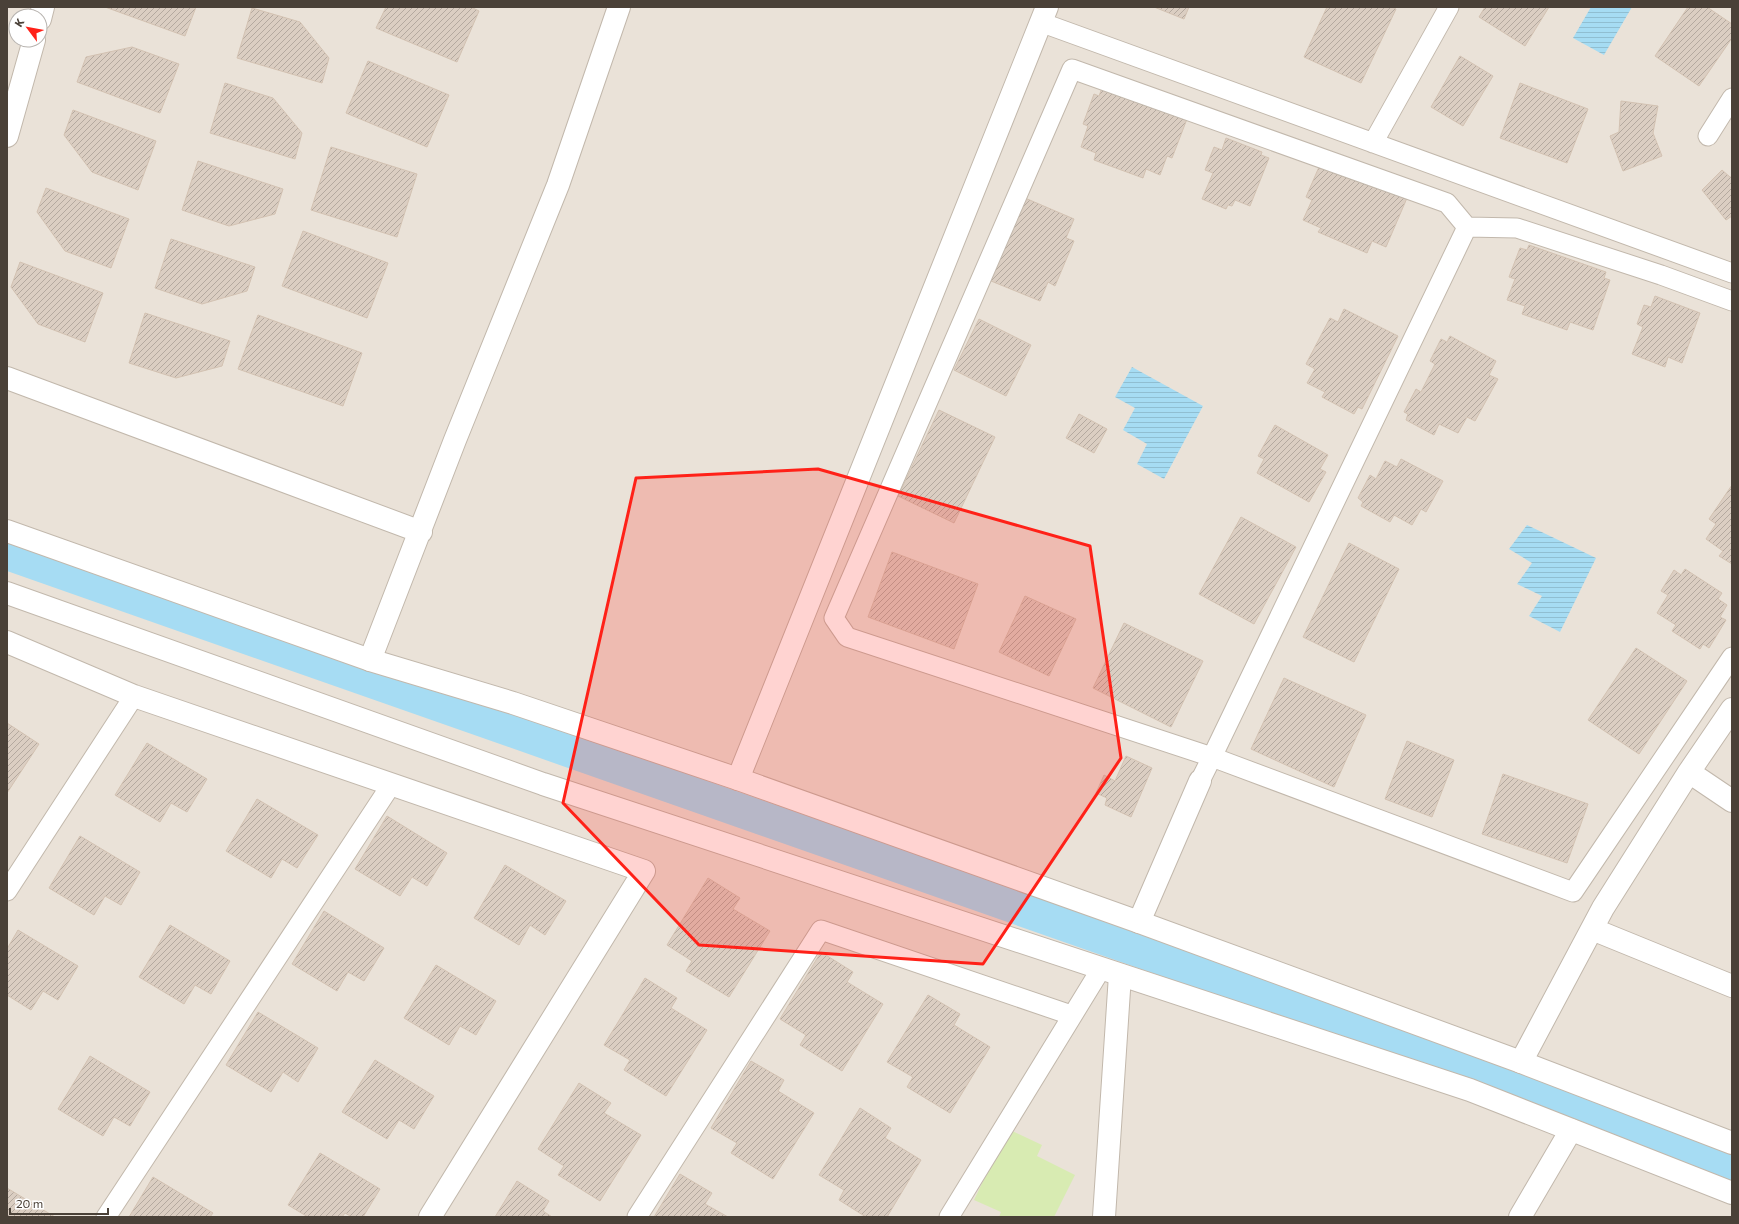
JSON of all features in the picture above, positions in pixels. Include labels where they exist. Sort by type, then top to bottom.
[{"type":"street","points":[[370,660],[421,532],[455,440],[558,185],[619,7]]},
{"type":"street","points":[[738,779],[1043,15]]},
{"type":"street","points":[[7,136],[32,48]]},
{"type":"street","points":[[7,378],[421,532]]},
{"type":"street","points":[[7,531],[370,660],[513,703],[738,779],[1139,922],[1521,1062],[1732,1143]]},
{"type":"street","points":[[7,593],[543,784],[1470,1090],[1732,1193]]},
{"type":"street","points":[[7,642],[134,696],[644,871],[430,1217]]},
{"type":"street","points":[[1521,1062],[1603,908],[1689,772],[1732,709]]},
{"type":"street","points":[[1689,772],[1732,801]]},
{"type":"street","points":[[1139,922],[1200,781]]},
{"type":"street","points":[[1592,929],[1732,986]]},
{"type":"street","points":[[1104,1217],[1110,972]]},
{"type":"street","points":[[1520,1217],[1571,1130]]},
{"type":"lane","points":[[1373,143],[1449,7]]},
{"type":"lane","points":[[1043,15],[1373,143],[1732,273]]},
{"type":"lane","points":[[1732,301],[1661,275],[1517,228],[1467,227],[1447,203],[1072,69],[834,618],[847,637],[1212,757],[1573,892],[1732,657]]},
{"type":"lane","points":[[1708,136],[1732,98]]},
{"type":"lane","points":[[1200,781],[1467,227]]},
{"type":"lane","points":[[7,891],[134,696]]},
{"type":"lane","points":[[106,1217],[391,785]]},
{"type":"lane","points":[[637,1217],[821,930],[1071,1015]]},
{"type":"lane","points":[[949,1217],[1071,1015],[1110,972]]},
{"type":"highlighted area","points":[[818,469],[1090,546],[1121,758],[983,964],[699,945],[563,803],[636,478]]},
{"type":"shaded area","points":[[7,7],[1732,7],[1732,1217],[7,1217]]},
{"type":"green space","points":[[1008,1129],[1042,1145],[1037,1156],[1075,1175],[1054,1217],[999,1217],[1001,1212],[974,1200]]},
{"type":"water","points":[[1591,7],[1632,7],[1604,55],[1573,38]]},
{"type":"water","points":[[1132,367],[1203,406],[1164,479],[1137,464],[1147,444],[1123,430],[1135,408],[1115,397]]},
{"type":"water","points":[[1527,525],[1596,558],[1560,632],[1529,616],[1542,596],[1517,584],[1532,563],[1509,549]]},
{"type":"building","points":[[105,7],[196,7],[185,36]]},
{"type":"building","points":[[386,7],[471,7],[479,11],[457,62],[376,28]]},
{"type":"building","points":[[1154,7],[1189,7],[1184,19]]},
{"type":"building","points":[[1327,7],[1392,7],[1396,9],[1361,83],[1304,57]]},
{"type":"building","points":[[1485,7],[1549,7],[1525,46],[1479,17]]},
{"type":"building","points":[[1688,7],[1707,7],[1732,24],[1732,38],[1699,86],[1655,56]]},
{"type":"building","points":[[252,8],[300,22],[329,58],[322,83],[237,58]]},
{"type":"building","points":[[132,47],[179,64],[160,113],[77,82],[86,57]]},
{"type":"building","points":[[1460,56],[1493,76],[1463,126],[1431,107]]},
{"type":"building","points":[[368,61],[449,95],[427,147],[346,113]]},
{"type":"building","points":[[225,83],[273,98],[302,133],[295,159],[210,133]]},
{"type":"building","points":[[1520,83],[1588,109],[1567,163],[1500,138]]},
{"type":"building","points":[[1102,88],[1187,119],[1172,158],[1167,156],[1160,175],[1146,169],[1143,178],[1094,160],[1096,153],[1081,147],[1088,126],[1083,124],[1094,94],[1099,96]]},
{"type":"building","points":[[1621,101],[1658,106],[1653,133],[1662,156],[1623,171],[1610,136],[1619,132]]},
{"type":"building","points":[[73,110],[156,141],[138,190],[92,172],[64,135]]},
{"type":"building","points":[[1226,138],[1262,152],[1261,155],[1269,158],[1250,206],[1235,200],[1232,206],[1228,205],[1226,209],[1202,199],[1213,173],[1205,170],[1214,147],[1222,150]]},
{"type":"building","points":[[331,147],[417,174],[397,237],[311,210]]},
{"type":"building","points":[[198,161],[283,189],[275,214],[229,226],[182,210]]},
{"type":"building","points":[[1319,167],[1349,176],[1377,189],[1380,181],[1407,198],[1386,247],[1372,241],[1367,253],[1318,232],[1321,228],[1303,220],[1312,200],[1306,197]]},
{"type":"building","points":[[1722,170],[1732,177],[1732,216],[1726,220],[1702,190]]},
{"type":"building","points":[[46,188],[129,219],[111,268],[65,251],[37,212]]},
{"type":"building","points":[[1025,198],[1074,219],[1066,238],[1074,241],[1055,286],[1048,282],[1040,301],[991,281],[992,278],[986,275],[996,251],[1002,254]]},
{"type":"building","points":[[303,231],[388,263],[367,318],[282,286]]},
{"type":"building","points":[[171,239],[255,267],[247,291],[202,304],[155,288]]},
{"type":"building","points":[[1529,245],[1606,272],[1604,278],[1610,280],[1593,330],[1570,322],[1567,330],[1522,314],[1525,306],[1507,300],[1515,279],[1509,277],[1520,248],[1527,250]]},
{"type":"building","points":[[20,262],[103,293],[85,342],[38,324],[11,287]]},
{"type":"building","points":[[1655,296],[1700,313],[1682,363],[1668,357],[1665,367],[1632,354],[1643,327],[1637,324],[1644,305],[1651,307]]},
{"type":"building","points":[[1344,309],[1398,336],[1362,409],[1358,407],[1354,414],[1322,397],[1325,392],[1307,383],[1315,369],[1306,364],[1330,318],[1338,322]]},
{"type":"building","points":[[145,313],[230,341],[222,366],[176,378],[129,363]]},
{"type":"building","points":[[258,315],[362,353],[343,406],[238,369]]},
{"type":"building","points":[[979,319],[1031,345],[1006,396],[954,370]]},
{"type":"building","points":[[1450,336],[1496,361],[1489,375],[1498,379],[1475,421],[1467,417],[1458,433],[1439,424],[1434,435],[1406,420],[1408,414],[1404,412],[1416,389],[1421,392],[1435,364],[1430,361],[1441,339],[1447,342]]},
{"type":"building","points":[[939,410],[995,437],[954,523],[898,496]]},
{"type":"building","points":[[1079,414],[1107,429],[1094,453],[1066,438]]},
{"type":"building","points":[[1275,425],[1328,455],[1320,469],[1326,472],[1309,502],[1257,473],[1264,459],[1258,456]]},
{"type":"building","points":[[1401,459],[1443,481],[1426,512],[1421,509],[1412,525],[1394,515],[1390,522],[1361,506],[1363,502],[1358,498],[1370,475],[1376,479],[1385,461],[1397,467]]},
{"type":"building","points":[[1732,485],[1732,564],[1719,556],[1723,551],[1706,539],[1716,524],[1709,519]]},
{"type":"building","points":[[1241,517],[1296,547],[1254,624],[1199,594]]},
{"type":"building","points":[[1349,543],[1399,569],[1354,662],[1303,637]]},
{"type":"building","points":[[892,552],[978,584],[954,649],[868,617]]},
{"type":"building","points":[[1685,569],[1722,593],[1718,599],[1727,605],[1720,617],[1726,620],[1709,648],[1703,644],[1700,649],[1672,631],[1676,625],[1657,613],[1668,595],[1661,591],[1674,570],[1681,575]]},
{"type":"building","points":[[1025,596],[1076,619],[1049,676],[999,652]]},
{"type":"building","points":[[1124,623],[1203,661],[1171,727],[1093,688]]},
{"type":"building","points":[[1636,648],[1687,681],[1639,754],[1588,720]]},
{"type":"building","points":[[1284,678],[1366,715],[1334,787],[1251,749]]},
{"type":"building","points":[[7,723],[39,744],[7,793]]},
{"type":"building","points":[[1407,741],[1454,760],[1432,817],[1385,799]]},
{"type":"building","points":[[147,743],[207,779],[187,812],[171,803],[160,822],[115,795]]},
{"type":"building","points":[[1126,756],[1152,768],[1131,817],[1105,805],[1107,798],[1096,793],[1104,775],[1115,781]]},
{"type":"building","points":[[1503,774],[1588,804],[1567,863],[1482,834]]},
{"type":"building","points":[[257,799],[318,835],[297,868],[282,859],[271,878],[226,851]]},
{"type":"building","points":[[387,816],[447,853],[427,886],[412,877],[400,896],[355,869]]},
{"type":"building","points":[[80,836],[140,872],[121,905],[105,896],[94,915],[49,888]]},
{"type":"building","points":[[505,865],[566,901],[545,935],[530,925],[519,945],[474,918]]},
{"type":"building","points":[[708,878],[740,898],[733,909],[770,931],[729,997],[686,971],[692,961],[667,945]]},
{"type":"building","points":[[324,911],[384,948],[364,981],[348,972],[337,991],[292,964]]},
{"type":"building","points":[[170,925],[230,961],[211,994],[195,985],[184,1004],[139,977]]},
{"type":"building","points":[[18,930],[78,966],[58,1000],[43,991],[31,1010],[7,995],[7,949]]},
{"type":"building","points":[[821,952],[853,972],[847,982],[883,1004],[842,1071],[800,1045],[806,1035],[780,1019]]},
{"type":"building","points":[[436,965],[496,1001],[476,1035],[460,1026],[449,1045],[404,1018]]},
{"type":"building","points":[[645,978],[677,998],[671,1008],[707,1030],[666,1096],[624,1070],[630,1060],[604,1045]]},
{"type":"building","points":[[928,995],[960,1014],[954,1025],[990,1047],[950,1113],[907,1087],[913,1077],[887,1062]]},
{"type":"building","points":[[258,1012],[318,1048],[298,1082],[283,1072],[271,1092],[226,1065]]},
{"type":"building","points":[[90,1056],[150,1092],[130,1126],[114,1117],[103,1136],[58,1109]]},
{"type":"building","points":[[375,1060],[434,1096],[414,1129],[399,1120],[387,1139],[342,1112]]},
{"type":"building","points":[[751,1061],[784,1080],[778,1091],[814,1113],[773,1179],[731,1153],[737,1143],[711,1128]]},
{"type":"building","points":[[579,1083],[611,1103],[604,1113],[641,1135],[600,1201],[558,1175],[564,1166],[538,1149]]},
{"type":"building","points":[[860,1108],[891,1128],[885,1138],[921,1160],[887,1217],[866,1217],[839,1200],[844,1190],[819,1175]]},
{"type":"building","points":[[320,1153],[380,1189],[363,1217],[352,1217],[345,1213],[342,1217],[308,1217],[288,1205]]},
{"type":"building","points":[[680,1174],[712,1193],[705,1204],[728,1217],[654,1217]]},
{"type":"building","points":[[153,1177],[213,1213],[210,1217],[129,1217]]},
{"type":"building","points":[[517,1181],[549,1201],[543,1211],[552,1217],[495,1217]]},
{"type":"building","points":[[7,1188],[55,1217],[7,1217]]},
{"type":"waterway","points":[[7,553],[1366,1030],[1732,1168]]}]
